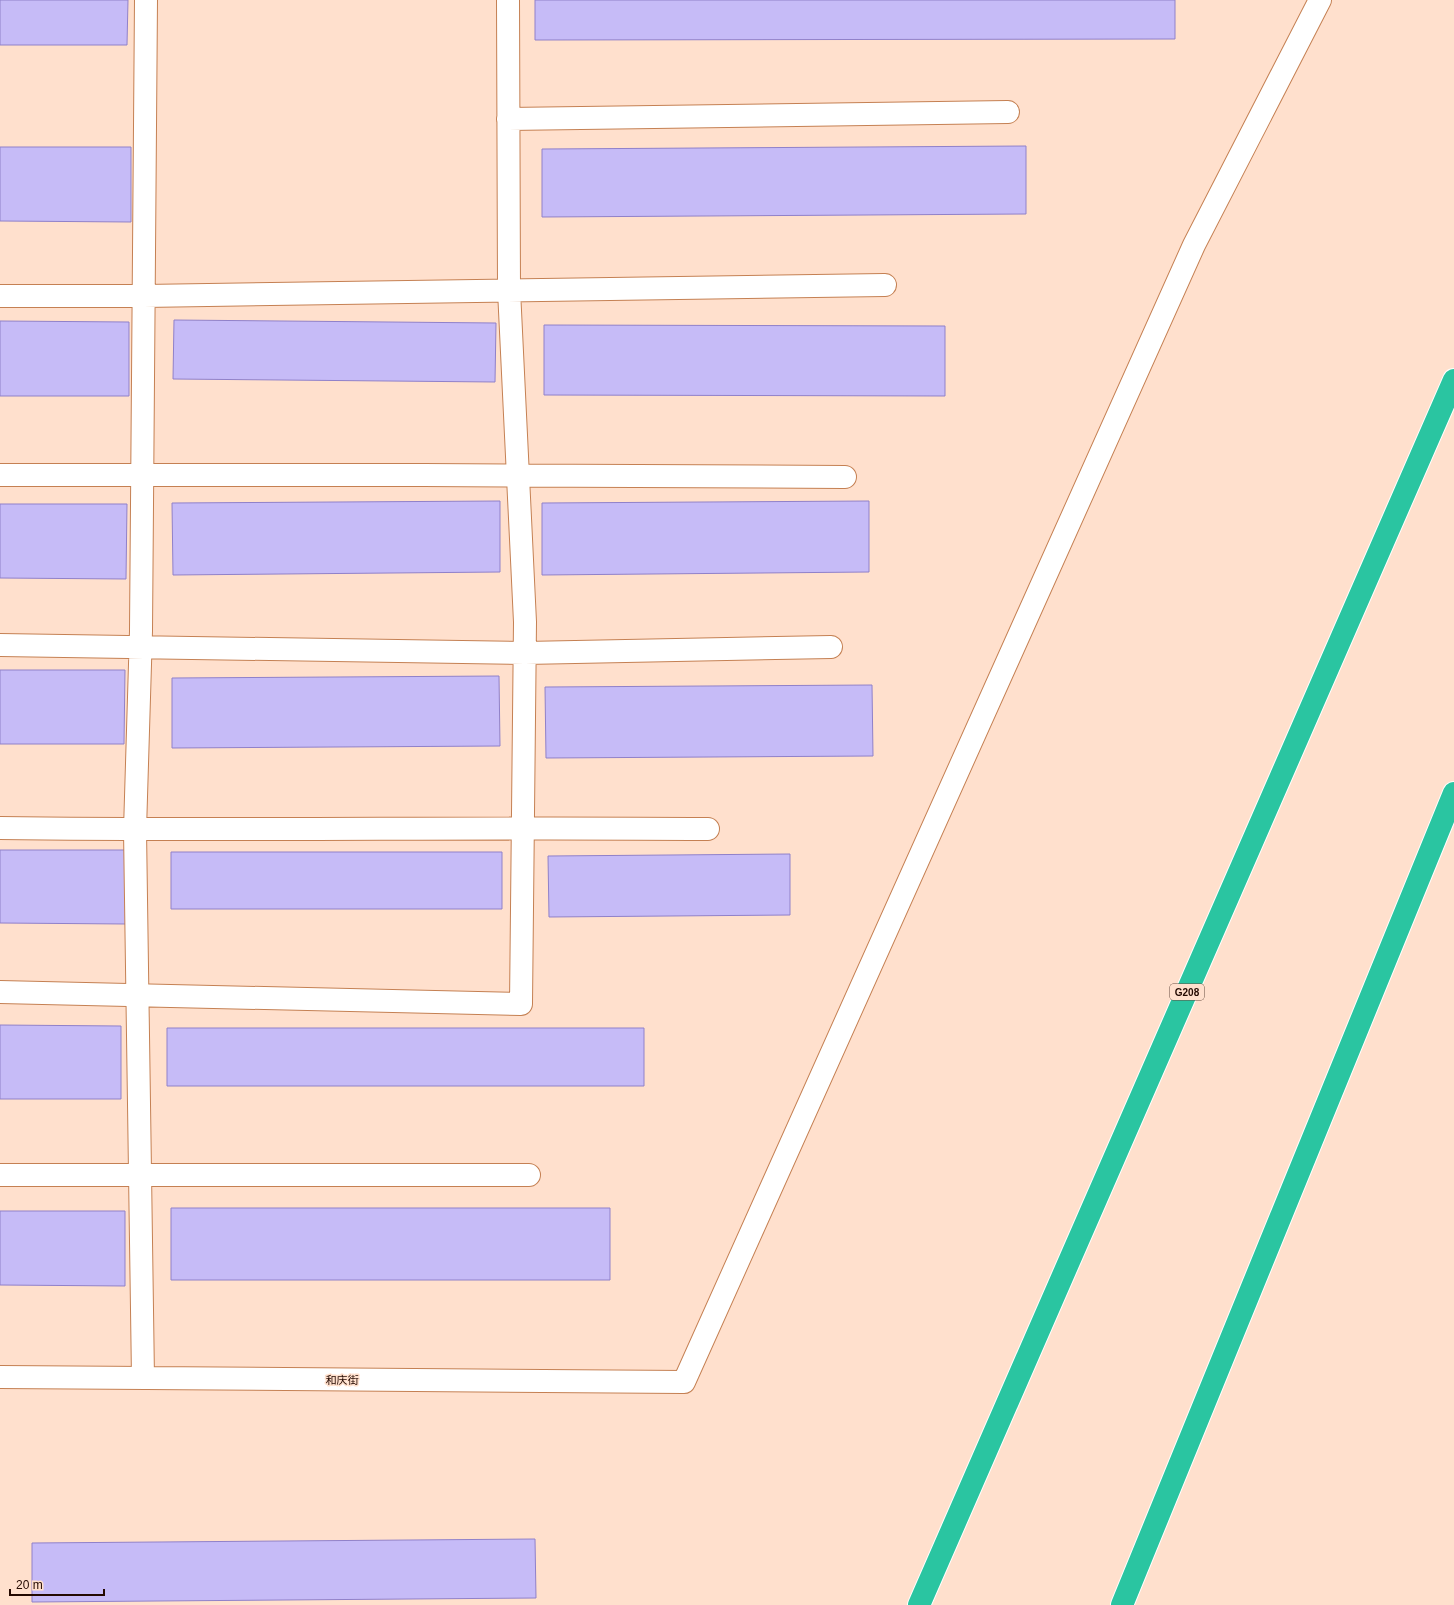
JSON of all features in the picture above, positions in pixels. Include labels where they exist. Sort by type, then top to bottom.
[{"type":"highway","name":"G208","points":[[919,1605],[1454,380]]},
{"type":"highway","points":[[1122,1605],[1454,793]]},
{"type":"street","points":[[143,1378],[135,830],[140,647],[146,0]]},
{"type":"street","points":[[0,992],[521,1004],[525,622],[509,290],[508,0]]},
{"type":"street","name":"和庆街","points":[[0,1377],[684,1382],[1194,245],[1320,0]]},
{"type":"street","points":[[508,120],[1008,112]]},
{"type":"street","points":[[0,296],[144,296],[885,285]]},
{"type":"street","points":[[0,475],[845,477]]},
{"type":"street","points":[[0,645],[525,653],[831,647]]},
{"type":"street","points":[[0,828],[135,830],[523,828],[708,829]]},
{"type":"street","points":[[0,1175],[529,1175]]},
{"type":"building","points":[[0,0],[128,0],[127,45],[0,45]]},
{"type":"building","points":[[535,0],[1175,0],[1175,39],[535,40]]},
{"type":"building","points":[[1026,146],[1026,214],[542,217],[542,149]]},
{"type":"building","points":[[0,147],[131,147],[131,222],[0,221]]},
{"type":"building","points":[[174,320],[496,323],[495,382],[173,379]]},
{"type":"building","points":[[0,321],[129,322],[129,396],[0,396]]},
{"type":"building","points":[[544,325],[945,326],[945,396],[544,395]]},
{"type":"building","points":[[500,501],[500,572],[173,575],[172,503]]},
{"type":"building","points":[[869,501],[869,572],[542,575],[542,503]]},
{"type":"building","points":[[0,504],[127,504],[126,579],[0,578]]},
{"type":"building","points":[[0,670],[125,670],[124,744],[0,744]]},
{"type":"building","points":[[499,676],[500,746],[172,748],[172,678]]},
{"type":"building","points":[[872,685],[873,756],[546,758],[545,687]]},
{"type":"building","points":[[0,850],[127,850],[126,924],[0,923]]},
{"type":"building","points":[[171,852],[502,852],[502,909],[171,909]]},
{"type":"building","points":[[790,854],[790,915],[549,917],[548,856]]},
{"type":"building","points":[[0,1025],[121,1026],[121,1099],[0,1099]]},
{"type":"building","points":[[167,1028],[644,1028],[644,1086],[167,1086]]},
{"type":"building","points":[[171,1208],[610,1208],[610,1280],[171,1280]]},
{"type":"building","points":[[0,1211],[125,1211],[125,1286],[0,1285]]},
{"type":"building","points":[[535,1539],[536,1598],[32,1602],[32,1543]]}]
